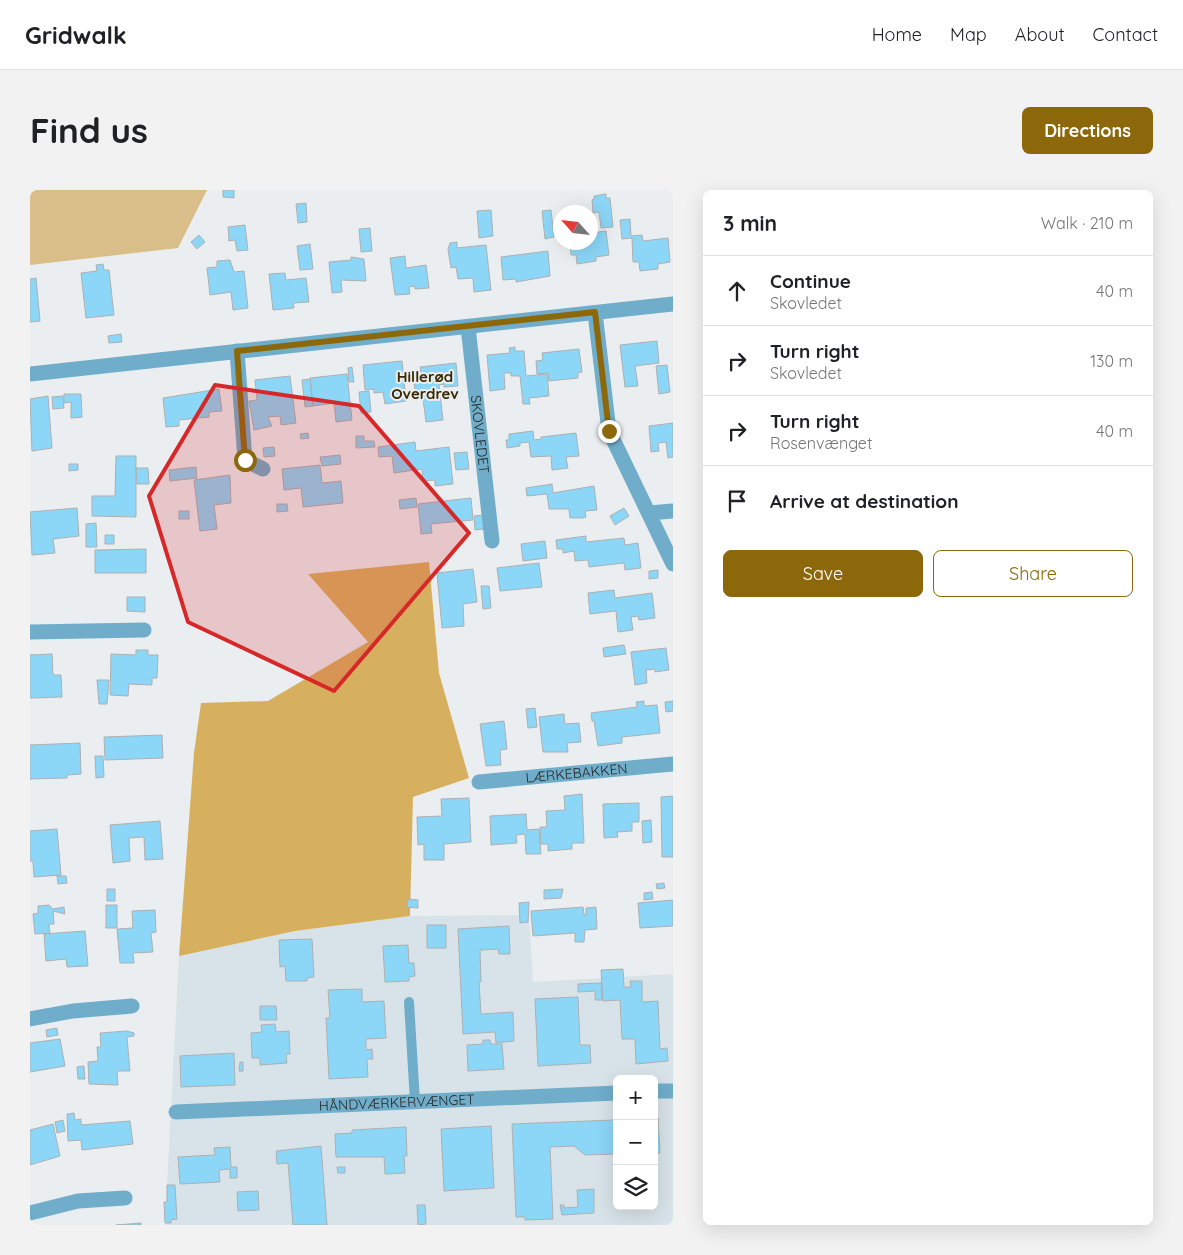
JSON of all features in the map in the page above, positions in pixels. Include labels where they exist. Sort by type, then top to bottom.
[{"type":"street","points":[[30,374],[673,304]]},
{"type":"street","points":[[595,312],[609,431],[673,564]]},
{"type":"street","name":"SKOVLEDET","points":[[468,326],[492,541]]},
{"type":"street","points":[[237,351],[245,460],[263,469]]},
{"type":"street","points":[[649,513],[673,511]]},
{"type":"street","points":[[30,632],[144,630]]},
{"type":"street","name":"LÆRKEBAKKEN","points":[[479,782],[673,764]]},
{"type":"street","points":[[30,1019],[74,1011],[132,1006]]},
{"type":"street","points":[[658,1091],[673,1091]]},
{"type":"street","name":"HÅNDVÆRKERVÆNGET","points":[[176,1112],[613,1093]]},
{"type":"street","points":[[30,1213],[78,1201],[124,1198]]},
{"type":"lane","points":[[409,1002],[415,1102]]},
{"type":"highlighted area","points":[[215,385],[359,406],[469,533],[334,691],[188,622],[149,496]]},
{"type":"shaded area","points":[[30,190],[207,190],[178,248],[30,265]]},
{"type":"shaded area","points":[[429,562],[439,673],[469,778],[413,797],[410,916],[295,931],[179,956],[194,753],[201,703],[268,701],[368,642],[308,574]]},
{"type":"shaded area","points":[[529,915],[533,982],[673,974],[673,1225],[165,1225],[179,956],[295,931],[410,916]]},
{"type":"building","points":[[223,190],[234,190],[234,198],[223,197]]},
{"type":"building","points":[[606,194],[606,198],[610,198],[613,227],[601,228],[598,205],[592,205],[594,196]]},
{"type":"building","points":[[306,203],[307,222],[298,223],[296,204]]},
{"type":"building","points":[[491,210],[493,236],[479,238],[477,211]]},
{"type":"building","points":[[551,210],[553,237],[545,239],[542,211]]},
{"type":"building","points":[[630,219],[631,236],[642,235],[643,241],[668,238],[670,262],[658,264],[658,269],[640,271],[639,262],[633,262],[632,238],[622,239],[620,220]]},
{"type":"building","points":[[245,225],[248,250],[237,251],[235,240],[229,241],[228,227]]},
{"type":"building","points":[[370,228],[372,251],[361,252],[359,229]]},
{"type":"building","points":[[606,231],[609,255],[596,257],[596,261],[577,264],[576,255],[571,255],[571,250],[598,250],[598,232]]},
{"type":"building","points":[[199,235],[205,242],[197,249],[191,242]]},
{"type":"building","points":[[457,242],[457,248],[486,245],[491,290],[474,292],[473,278],[458,279],[456,267],[451,268],[448,249],[450,243]]},
{"type":"building","points":[[310,244],[313,269],[300,270],[297,246]]},
{"type":"building","points":[[548,251],[550,276],[516,282],[516,279],[503,280],[501,257]]},
{"type":"building","points":[[405,256],[406,268],[426,265],[429,288],[415,289],[415,286],[409,287],[410,294],[395,295],[390,258]]},
{"type":"building","points":[[351,257],[364,259],[366,281],[341,280],[342,292],[332,293],[329,262],[351,260]]},
{"type":"building","points":[[230,260],[234,272],[244,271],[248,308],[233,310],[231,292],[210,295],[207,268],[217,267],[217,261]]},
{"type":"building","points":[[103,264],[104,270],[109,270],[114,315],[86,318],[81,273],[97,271],[96,265]]},
{"type":"building","points":[[285,273],[286,280],[306,278],[309,302],[293,303],[294,308],[273,310],[269,274]]},
{"type":"building","points":[[36,278],[40,321],[30,322],[30,279]]},
{"type":"building","points":[[121,334],[122,342],[109,343],[108,336]]},
{"type":"building","points":[[657,341],[659,363],[635,366],[638,386],[625,387],[620,345]]},
{"type":"building","points":[[515,347],[515,351],[524,351],[526,376],[547,374],[549,396],[529,398],[530,404],[523,404],[520,376],[511,376],[511,373],[504,373],[505,389],[490,391],[487,355],[510,353],[509,348]]},
{"type":"building","points":[[579,349],[582,372],[578,373],[578,378],[549,381],[548,373],[537,374],[536,361],[543,360],[542,353]]},
{"type":"building","points":[[402,361],[406,401],[385,404],[383,392],[374,393],[374,389],[365,390],[363,365]]},
{"type":"building","points":[[456,363],[458,386],[444,387],[444,384],[439,385],[443,420],[426,422],[423,399],[416,399],[413,374],[421,373],[420,367]]},
{"type":"building","points":[[667,365],[670,392],[659,394],[656,366]]},
{"type":"building","points":[[352,367],[354,382],[349,382],[348,368]]},
{"type":"building","points":[[347,374],[352,420],[336,422],[334,403],[313,406],[310,378]]},
{"type":"building","points":[[290,376],[296,423],[281,425],[280,416],[268,417],[272,426],[254,430],[249,401],[257,400],[255,380]]},
{"type":"building","points":[[310,379],[313,406],[305,407],[302,380]]},
{"type":"building","points":[[219,389],[222,411],[209,412],[209,417],[179,420],[179,426],[166,427],[163,398]]},
{"type":"building","points":[[369,391],[371,412],[361,413],[359,392]]},
{"type":"building","points":[[64,394],[81,394],[82,417],[71,418],[71,402],[64,403]]},
{"type":"building","points":[[48,396],[52,448],[32,451],[30,399]]},
{"type":"building","points":[[63,396],[64,408],[53,409],[52,397]]},
{"type":"building","points":[[673,423],[673,457],[668,458],[666,442],[658,443],[659,451],[651,452],[649,426]]},
{"type":"building","points":[[533,431],[534,440],[541,439],[541,437],[576,433],[579,456],[566,457],[568,468],[552,470],[551,456],[531,457],[529,442],[507,448],[506,440],[509,440],[509,434]]},
{"type":"building","points":[[308,433],[309,438],[301,439],[300,434]]},
{"type":"building","points":[[356,436],[364,436],[364,441],[374,441],[375,447],[356,448]]},
{"type":"building","points":[[415,442],[416,451],[449,447],[453,484],[435,486],[435,480],[423,481],[422,469],[394,473],[392,456],[379,457],[378,447]]},
{"type":"building","points":[[274,447],[275,456],[264,457],[263,448]]},
{"type":"building","points":[[467,452],[469,469],[456,470],[454,453]]},
{"type":"building","points":[[340,455],[341,464],[322,466],[320,457]]},
{"type":"building","points":[[116,456],[136,456],[136,517],[92,516],[92,496],[115,496]]},
{"type":"building","points":[[69,464],[78,464],[78,470],[69,471]]},
{"type":"building","points":[[320,465],[322,483],[341,481],[343,503],[303,507],[301,488],[284,490],[282,469]]},
{"type":"building","points":[[196,467],[197,478],[170,481],[169,470]]},
{"type":"building","points":[[136,468],[148,468],[149,484],[137,484]]},
{"type":"building","points":[[230,475],[231,503],[214,505],[217,529],[200,531],[194,480]]},
{"type":"building","points":[[552,484],[553,493],[594,486],[597,510],[585,511],[586,517],[570,518],[569,509],[549,509],[547,494],[527,496],[526,488]]},
{"type":"building","points":[[416,498],[417,507],[400,509],[399,500]]},
{"type":"building","points":[[471,498],[473,520],[431,524],[432,533],[421,534],[418,504]]},
{"type":"building","points":[[277,504],[287,504],[288,511],[277,512]]},
{"type":"building","points":[[77,508],[79,536],[53,539],[55,553],[32,555],[30,512]]},
{"type":"building","points":[[624,508],[629,516],[615,525],[610,516]]},
{"type":"building","points":[[179,511],[189,511],[189,519],[179,519]]},
{"type":"building","points":[[483,515],[484,529],[475,530],[474,516]]},
{"type":"building","points":[[96,523],[97,547],[86,547],[86,524]]},
{"type":"building","points":[[105,535],[114,535],[114,544],[105,544]]},
{"type":"building","points":[[586,536],[586,542],[624,538],[625,545],[638,543],[641,568],[625,570],[624,563],[589,567],[588,560],[575,561],[574,551],[563,553],[563,549],[557,549],[556,540]]},
{"type":"building","points":[[545,541],[547,558],[523,561],[521,544]]},
{"type":"building","points":[[146,549],[146,573],[95,573],[95,550]]},
{"type":"building","points":[[539,563],[542,587],[500,591],[497,568]]},
{"type":"building","points":[[473,569],[477,602],[463,604],[464,626],[442,628],[437,573]]},
{"type":"building","points":[[658,570],[658,578],[649,579],[649,571]]},
{"type":"building","points":[[481,586],[489,586],[491,608],[483,609]]},
{"type":"building","points":[[614,590],[615,598],[652,593],[655,618],[639,620],[638,616],[631,617],[633,630],[618,632],[616,611],[590,614],[588,593]]},
{"type":"building","points":[[127,597],[145,597],[145,612],[127,611]]},
{"type":"building","points":[[624,645],[626,654],[604,657],[603,648]]},
{"type":"building","points":[[666,648],[669,670],[655,672],[655,669],[646,670],[647,683],[635,685],[631,652]]},
{"type":"building","points":[[136,650],[148,650],[148,655],[158,655],[157,678],[152,678],[152,685],[129,684],[128,696],[110,695],[111,654],[136,655]]},
{"type":"building","points":[[52,654],[53,675],[61,675],[62,697],[30,698],[30,655]]},
{"type":"building","points":[[97,680],[109,680],[107,704],[99,704]]},
{"type":"building","points":[[644,701],[644,706],[657,705],[660,733],[622,737],[622,743],[598,746],[591,713],[637,707],[636,702]]},
{"type":"building","points":[[673,701],[673,711],[666,712],[665,702]]},
{"type":"building","points":[[535,708],[537,727],[528,728],[526,709]]},
{"type":"building","points":[[564,714],[565,724],[579,723],[581,742],[567,743],[568,752],[543,752],[539,717]]},
{"type":"building","points":[[504,721],[507,749],[500,750],[501,765],[486,766],[480,724]]},
{"type":"building","points":[[162,735],[163,758],[105,760],[104,737]]},
{"type":"building","points":[[80,743],[81,774],[67,775],[67,778],[30,779],[30,745]]},
{"type":"building","points":[[95,756],[103,756],[104,777],[96,778]]},
{"type":"building","points":[[582,794],[584,843],[572,843],[572,849],[548,851],[548,844],[541,844],[540,827],[547,827],[546,811],[565,810],[564,796]]},
{"type":"building","points":[[673,796],[673,857],[662,857],[661,797]]},
{"type":"building","points":[[469,798],[471,842],[444,844],[444,860],[424,860],[424,844],[418,845],[417,817],[442,816],[441,799]]},
{"type":"building","points":[[639,803],[639,822],[632,822],[632,831],[617,832],[618,837],[604,838],[603,804]]},
{"type":"building","points":[[526,814],[527,830],[539,829],[541,854],[526,854],[525,834],[516,835],[517,843],[491,845],[490,816]]},
{"type":"building","points":[[651,820],[652,842],[643,843],[642,821]]},
{"type":"building","points":[[160,821],[163,859],[145,860],[144,837],[129,838],[130,861],[113,863],[110,825]]},
{"type":"building","points":[[57,829],[61,875],[34,877],[33,861],[30,861],[30,831]]},
{"type":"building","points":[[57,876],[66,876],[67,883],[58,884]]},
{"type":"building","points":[[664,883],[665,888],[657,889],[656,884]]},
{"type":"building","points":[[107,889],[115,889],[115,901],[107,901]]},
{"type":"building","points":[[563,889],[561,898],[544,899],[544,890]]},
{"type":"building","points":[[652,892],[653,899],[644,900],[644,893]]},
{"type":"building","points":[[408,899],[418,900],[418,908],[407,907]]},
{"type":"building","points":[[673,900],[673,926],[640,928],[638,903]]},
{"type":"building","points":[[529,902],[528,922],[520,923],[519,903]]},
{"type":"building","points":[[49,905],[53,909],[64,907],[65,914],[53,911],[54,924],[49,924],[50,933],[35,934],[33,914],[38,913],[38,906]]},
{"type":"building","points":[[106,905],[117,905],[117,928],[106,928]]},
{"type":"building","points":[[583,907],[584,915],[586,915],[586,908],[596,907],[597,929],[585,930],[584,942],[575,942],[575,933],[533,936],[531,911]]},
{"type":"building","points":[[155,910],[156,932],[151,933],[153,952],[133,953],[134,963],[120,963],[117,929],[133,928],[132,911]]},
{"type":"building","points":[[427,925],[446,925],[446,948],[427,948]]},
{"type":"building","points":[[509,926],[510,954],[499,954],[498,949],[480,950],[481,1014],[513,1012],[514,1041],[496,1043],[495,1032],[463,1034],[458,929]]},
{"type":"building","points":[[85,931],[88,966],[67,967],[66,959],[46,961],[44,934]]},
{"type":"building","points":[[312,939],[314,977],[307,978],[307,981],[286,981],[285,966],[280,967],[279,940]]},
{"type":"building","points":[[408,945],[409,963],[414,963],[415,976],[409,977],[409,981],[385,982],[383,946]]},
{"type":"building","points":[[623,969],[624,987],[631,987],[630,981],[642,981],[642,1002],[658,1001],[660,1049],[667,1048],[668,1061],[636,1064],[635,1039],[622,1039],[620,1000],[603,1001],[601,970]]},
{"type":"building","points":[[601,983],[602,1000],[595,1000],[595,991],[578,992],[578,984]]},
{"type":"building","points":[[362,989],[362,1002],[384,1001],[386,1038],[366,1039],[366,1050],[372,1049],[373,1059],[367,1059],[368,1077],[329,1079],[326,1018],[330,1018],[328,990]]},
{"type":"building","points":[[578,997],[580,1045],[590,1045],[591,1063],[538,1066],[535,999]]},
{"type":"building","points":[[260,1006],[276,1006],[277,1020],[260,1020]]},
{"type":"building","points":[[275,1024],[276,1032],[289,1031],[290,1054],[286,1054],[287,1063],[260,1065],[260,1058],[252,1058],[251,1033],[262,1032],[261,1025]]},
{"type":"building","points":[[57,1028],[58,1035],[47,1037],[46,1030]]},
{"type":"building","points":[[127,1031],[134,1033],[134,1036],[127,1037],[130,1071],[117,1071],[118,1085],[89,1084],[88,1062],[98,1061],[97,1047],[101,1047],[100,1033]]},
{"type":"building","points":[[60,1039],[65,1066],[30,1072],[30,1043]]},
{"type":"building","points":[[483,1040],[490,1040],[491,1044],[502,1044],[504,1069],[468,1071],[467,1045],[483,1044]]},
{"type":"building","points":[[234,1053],[235,1085],[181,1087],[180,1056]]},
{"type":"building","points":[[240,1062],[243,1062],[243,1071],[239,1071]]},
{"type":"building","points":[[84,1066],[85,1079],[78,1079],[77,1067]]},
{"type":"building","points":[[74,1113],[75,1120],[81,1119],[81,1125],[130,1121],[133,1144],[82,1150],[81,1140],[68,1141],[67,1114]]},
{"type":"building","points":[[658,1117],[660,1153],[658,1153]]},
{"type":"building","points":[[63,1120],[65,1131],[57,1133],[55,1122]]},
{"type":"building","points":[[613,1120],[613,1154],[585,1155],[574,1146],[550,1147],[553,1219],[525,1220],[525,1217],[516,1217],[512,1124]]},
{"type":"building","points":[[53,1124],[60,1156],[30,1165],[30,1130]]},
{"type":"building","points":[[491,1126],[494,1188],[444,1191],[441,1129]]},
{"type":"building","points":[[406,1127],[407,1156],[404,1156],[405,1173],[385,1174],[384,1157],[336,1157],[335,1134],[352,1133],[352,1130]]},
{"type":"building","points":[[321,1146],[327,1225],[293,1225],[288,1163],[277,1164],[276,1151]]},
{"type":"building","points":[[230,1147],[231,1167],[237,1167],[237,1178],[230,1178],[230,1169],[219,1170],[220,1182],[180,1184],[178,1157],[215,1155],[214,1148]]},
{"type":"building","points":[[337,1167],[345,1167],[345,1173],[338,1173]]},
{"type":"building","points":[[167,1185],[175,1185],[177,1219],[171,1220],[171,1223],[165,1223],[164,1202],[167,1202]]},
{"type":"building","points":[[594,1189],[594,1213],[562,1215],[560,1205],[564,1205],[564,1208],[578,1207],[577,1190]]},
{"type":"building","points":[[258,1191],[259,1210],[238,1211],[237,1192]]},
{"type":"building","points":[[417,1205],[425,1205],[426,1224],[418,1225]]},
{"type":"building","points":[[141,1223],[141,1225],[116,1225]]},
{"type":"district","name":"Hillerød Overdrev","points":[[425,384]]},
{"type":"route","points":[[245,460],[237,351],[595,312],[609,431]]}]
